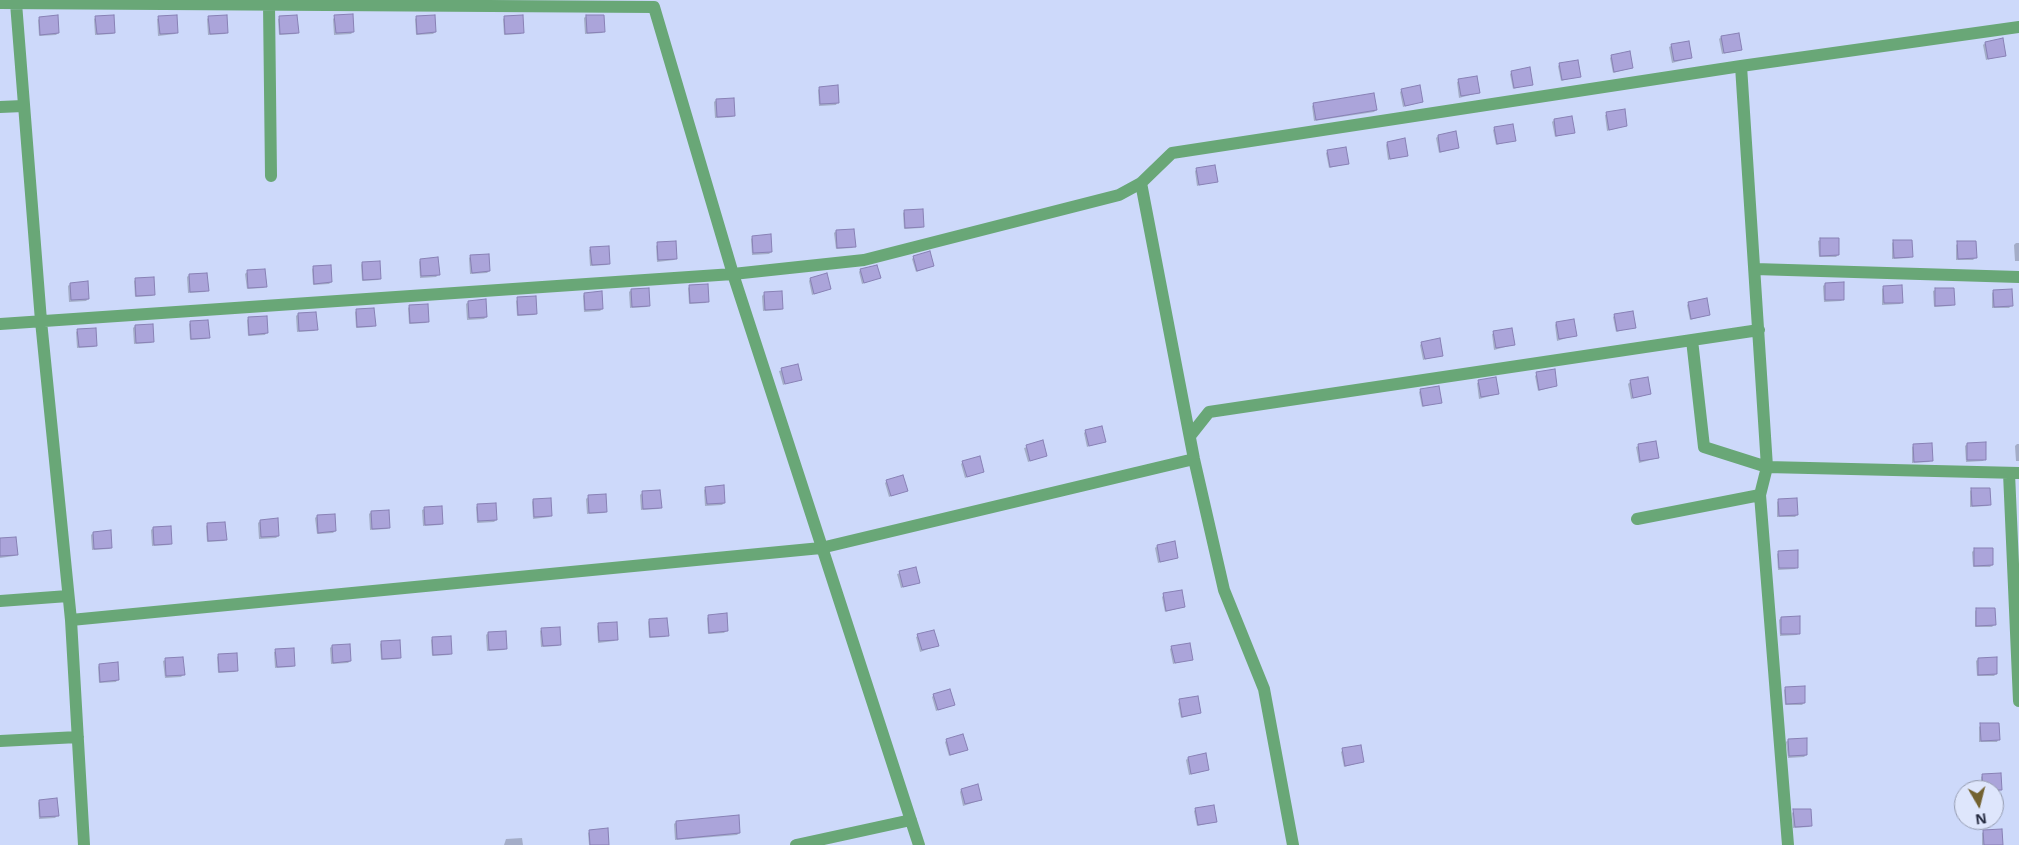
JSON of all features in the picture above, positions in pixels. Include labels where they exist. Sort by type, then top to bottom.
[{"type":"street","points":[[0,3],[654,6],[733,274],[821,548],[920,845]]},
{"type":"street","points":[[16,3],[41,321],[71,620],[84,845]]},
{"type":"street","points":[[269,4],[271,176]]},
{"type":"street","points":[[0,324],[733,274],[864,260],[1119,195],[1141,184],[1172,153],[1741,66],[2019,27]]},
{"type":"street","points":[[1741,66],[1759,330],[1766,467],[1760,495],[1788,845]]},
{"type":"street","points":[[0,107],[23,106]]},
{"type":"street","points":[[1141,184],[1194,459],[1224,590],[1264,689],[1292,845]]},
{"type":"street","points":[[1755,270],[2019,277]]},
{"type":"street","points":[[1190,436],[1209,412],[1759,330]]},
{"type":"street","points":[[1692,340],[1704,447],[1766,467],[2014,473],[2019,701]]},
{"type":"street","points":[[71,620],[821,548],[1194,459]]},
{"type":"street","points":[[1637,519],[1760,495]]},
{"type":"street","points":[[0,601],[68,596]]},
{"type":"street","points":[[0,741],[78,737]]},
{"type":"street","points":[[796,845],[911,820]]},
{"type":"building","points":[[353,14],[354,32],[336,33],[334,15]]},
{"type":"building","points":[[58,15],[59,33],[40,35],[39,17]]},
{"type":"building","points":[[114,15],[115,33],[97,34],[95,16]]},
{"type":"building","points":[[177,15],[178,33],[160,34],[158,16]]},
{"type":"building","points":[[227,15],[228,33],[210,34],[208,16]]},
{"type":"building","points":[[297,15],[299,33],[280,34],[279,16]]},
{"type":"building","points":[[435,15],[436,32],[417,34],[416,16]]},
{"type":"building","points":[[523,15],[524,33],[505,34],[504,16]]},
{"type":"building","points":[[586,15],[604,15],[605,32],[587,33]]},
{"type":"building","points":[[1739,33],[1742,50],[1724,53],[1721,36]]},
{"type":"building","points":[[2003,38],[2006,56],[1988,59],[1985,42]]},
{"type":"building","points":[[1689,41],[1692,58],[1674,61],[1671,44]]},
{"type":"building","points":[[1630,51],[1633,68],[1614,72],[1611,55]]},
{"type":"building","points":[[1578,60],[1581,77],[1562,80],[1559,63]]},
{"type":"building","points":[[1530,67],[1533,85],[1514,88],[1511,71]]},
{"type":"building","points":[[1477,76],[1480,93],[1461,96],[1458,79]]},
{"type":"building","points":[[838,85],[839,103],[820,104],[819,87]]},
{"type":"building","points":[[1420,85],[1423,102],[1405,106],[1401,89]]},
{"type":"building","points":[[1374,93],[1377,110],[1316,120],[1313,103]]},
{"type":"building","points":[[734,98],[735,116],[717,117],[716,99]]},
{"type":"building","points":[[1625,109],[1627,126],[1609,130],[1606,112]]},
{"type":"building","points":[[1572,116],[1575,133],[1556,136],[1554,119]]},
{"type":"building","points":[[1513,124],[1516,141],[1497,144],[1494,127]]},
{"type":"building","points":[[1456,131],[1459,148],[1440,152],[1438,135]]},
{"type":"building","points":[[1405,138],[1408,156],[1390,159],[1387,142]]},
{"type":"building","points":[[1346,147],[1349,164],[1330,167],[1327,150]]},
{"type":"building","points":[[1215,165],[1218,182],[1199,185],[1196,168]]},
{"type":"building","points":[[923,209],[924,227],[905,228],[904,210]]},
{"type":"building","points":[[854,229],[856,247],[837,248],[836,230]]},
{"type":"building","points":[[771,234],[772,252],[753,253],[752,236]]},
{"type":"building","points":[[1820,238],[1839,238],[1839,255],[1820,256]]},
{"type":"building","points":[[1893,240],[1912,240],[1913,257],[1894,258]]},
{"type":"building","points":[[676,241],[677,259],[658,260],[657,242]]},
{"type":"building","points":[[1957,241],[1976,241],[1977,258],[1958,259]]},
{"type":"building","points":[[609,246],[610,264],[592,265],[590,247]]},
{"type":"building","points":[[930,251],[934,266],[917,271],[913,256]]},
{"type":"building","points":[[489,254],[490,271],[472,273],[470,255]]},
{"type":"building","points":[[438,257],[440,275],[421,276],[420,259]]},
{"type":"building","points":[[380,261],[381,279],[363,280],[362,262]]},
{"type":"building","points":[[331,265],[332,282],[314,284],[313,266]]},
{"type":"building","points":[[877,265],[881,278],[864,283],[860,269]]},
{"type":"building","points":[[265,269],[267,287],[248,288],[247,270]]},
{"type":"building","points":[[207,273],[209,291],[190,292],[189,274]]},
{"type":"building","points":[[827,273],[831,289],[814,294],[810,278]]},
{"type":"building","points":[[154,277],[155,295],[136,296],[135,278]]},
{"type":"building","points":[[88,281],[89,299],[71,300],[70,283]]},
{"type":"building","points":[[1844,282],[1844,300],[1825,300],[1825,283]]},
{"type":"building","points":[[708,284],[709,302],[690,303],[689,285]]},
{"type":"building","points":[[1902,285],[1903,303],[1884,303],[1883,286]]},
{"type":"building","points":[[649,288],[650,306],[632,307],[631,289]]},
{"type":"building","points":[[1935,288],[1954,288],[1955,305],[1935,306]]},
{"type":"building","points":[[2012,289],[2013,306],[1994,307],[1993,290]]},
{"type":"building","points":[[602,291],[603,309],[585,310],[584,293]]},
{"type":"building","points":[[782,291],[783,309],[765,310],[764,292]]},
{"type":"building","points":[[536,296],[537,314],[518,315],[517,297]]},
{"type":"building","points":[[1707,298],[1710,315],[1691,319],[1688,302]]},
{"type":"building","points":[[486,299],[487,317],[469,318],[468,301]]},
{"type":"building","points":[[428,304],[429,322],[410,323],[409,305]]},
{"type":"building","points":[[374,308],[376,326],[357,327],[356,309]]},
{"type":"building","points":[[1633,311],[1636,328],[1617,331],[1614,314]]},
{"type":"building","points":[[316,312],[318,330],[299,331],[298,313]]},
{"type":"building","points":[[267,316],[268,333],[249,335],[248,317]]},
{"type":"building","points":[[1574,319],[1577,336],[1559,339],[1556,322]]},
{"type":"building","points":[[208,320],[210,338],[191,339],[190,321]]},
{"type":"building","points":[[153,324],[154,342],[136,343],[135,325]]},
{"type":"building","points":[[96,328],[97,346],[79,347],[77,329]]},
{"type":"building","points":[[1512,328],[1515,345],[1496,348],[1493,331]]},
{"type":"building","points":[[1440,338],[1443,356],[1425,359],[1421,342]]},
{"type":"building","points":[[798,364],[802,380],[785,384],[781,368]]},
{"type":"building","points":[[1555,369],[1557,386],[1539,390],[1536,372]]},
{"type":"building","points":[[1496,377],[1499,394],[1481,397],[1478,380]]},
{"type":"building","points":[[1648,377],[1651,394],[1633,398],[1630,380]]},
{"type":"building","points":[[1439,386],[1442,403],[1423,406],[1420,389]]},
{"type":"building","points":[[1102,426],[1106,442],[1089,446],[1085,430]]},
{"type":"building","points":[[1043,440],[1047,456],[1030,461],[1026,445]]},
{"type":"building","points":[[1656,441],[1659,458],[1640,461],[1638,444]]},
{"type":"building","points":[[1986,442],[1986,460],[1967,460],[1967,443]]},
{"type":"building","points":[[1932,443],[1933,461],[1914,462],[1913,444]]},
{"type":"building","points":[[980,456],[984,472],[967,477],[962,461]]},
{"type":"building","points":[[903,475],[908,491],[891,496],[886,480]]},
{"type":"building","points":[[724,485],[725,503],[707,504],[705,487]]},
{"type":"building","points":[[1971,488],[1990,488],[1991,505],[1972,506]]},
{"type":"building","points":[[660,490],[662,508],[643,509],[642,491]]},
{"type":"building","points":[[606,494],[607,512],[589,513],[588,495]]},
{"type":"building","points":[[551,498],[552,516],[534,517],[533,499]]},
{"type":"building","points":[[1797,498],[1798,515],[1779,516],[1778,499]]},
{"type":"building","points":[[496,503],[497,520],[478,521],[477,504]]},
{"type":"building","points":[[442,506],[443,524],[425,525],[424,507]]},
{"type":"building","points":[[389,510],[390,528],[372,529],[371,511]]},
{"type":"building","points":[[335,514],[336,531],[318,533],[317,515]]},
{"type":"building","points":[[278,518],[279,536],[261,537],[260,520]]},
{"type":"building","points":[[225,522],[227,540],[208,541],[207,523]]},
{"type":"building","points":[[171,526],[172,544],[154,545],[153,527]]},
{"type":"building","points":[[111,530],[112,548],[94,549],[93,532]]},
{"type":"building","points":[[16,537],[18,555],[0,556],[0,538]]},
{"type":"building","points":[[1175,541],[1178,558],[1160,562],[1157,545]]},
{"type":"building","points":[[1974,548],[1993,548],[1993,565],[1974,566]]},
{"type":"building","points":[[1798,550],[1798,568],[1779,568],[1778,551]]},
{"type":"building","points":[[916,567],[920,583],[903,587],[899,571]]},
{"type":"building","points":[[1182,590],[1185,607],[1166,611],[1163,593]]},
{"type":"building","points":[[1976,608],[1995,608],[1996,625],[1976,626]]},
{"type":"building","points":[[727,613],[728,631],[709,633],[708,615]]},
{"type":"building","points":[[1800,616],[1800,634],[1781,634],[1781,617]]},
{"type":"building","points":[[667,618],[669,636],[650,637],[649,619]]},
{"type":"building","points":[[617,622],[618,640],[599,641],[598,623]]},
{"type":"building","points":[[560,627],[561,645],[543,646],[541,628]]},
{"type":"building","points":[[934,630],[939,646],[922,650],[917,634]]},
{"type":"building","points":[[506,631],[507,649],[489,650],[488,632]]},
{"type":"building","points":[[451,636],[452,654],[433,655],[432,637]]},
{"type":"building","points":[[400,640],[401,658],[382,659],[381,641]]},
{"type":"building","points":[[1190,643],[1193,660],[1175,663],[1171,646]]},
{"type":"building","points":[[350,644],[351,661],[333,663],[332,645]]},
{"type":"building","points":[[294,648],[295,666],[277,667],[275,649]]},
{"type":"building","points":[[237,653],[238,671],[219,672],[218,654]]},
{"type":"building","points":[[183,657],[185,675],[166,676],[165,658]]},
{"type":"building","points":[[1997,657],[1997,674],[1978,675],[1978,658]]},
{"type":"building","points":[[118,662],[119,680],[100,682],[99,664]]},
{"type":"building","points":[[1805,686],[1805,703],[1786,704],[1785,687]]},
{"type":"building","points":[[950,689],[955,705],[938,710],[933,694]]},
{"type":"building","points":[[1198,696],[1201,713],[1182,717],[1179,699]]},
{"type":"building","points":[[1980,723],[1999,723],[2000,740],[1981,741]]},
{"type":"building","points":[[963,734],[968,750],[950,755],[946,739]]},
{"type":"building","points":[[1807,738],[1807,755],[1789,756],[1788,739]]},
{"type":"building","points":[[1361,745],[1364,762],[1345,766],[1342,748]]},
{"type":"building","points":[[1206,753],[1209,770],[1191,774],[1188,757]]},
{"type":"building","points":[[2001,773],[2001,780],[1982,780],[1982,774]]},
{"type":"building","points":[[978,784],[982,800],[965,804],[961,789]]},
{"type":"building","points":[[57,798],[59,816],[40,817],[39,800]]},
{"type":"building","points":[[1214,805],[1217,822],[1198,825],[1195,808]]},
{"type":"building","points":[[1793,809],[1811,809],[1812,826],[1795,827]]},
{"type":"building","points":[[739,815],[740,833],[677,839],[676,821]]},
{"type":"building","points":[[608,828],[609,845],[590,845],[589,830]]},
{"type":"building","points":[[1983,830],[2002,830],[2003,845],[1984,845]]}]
